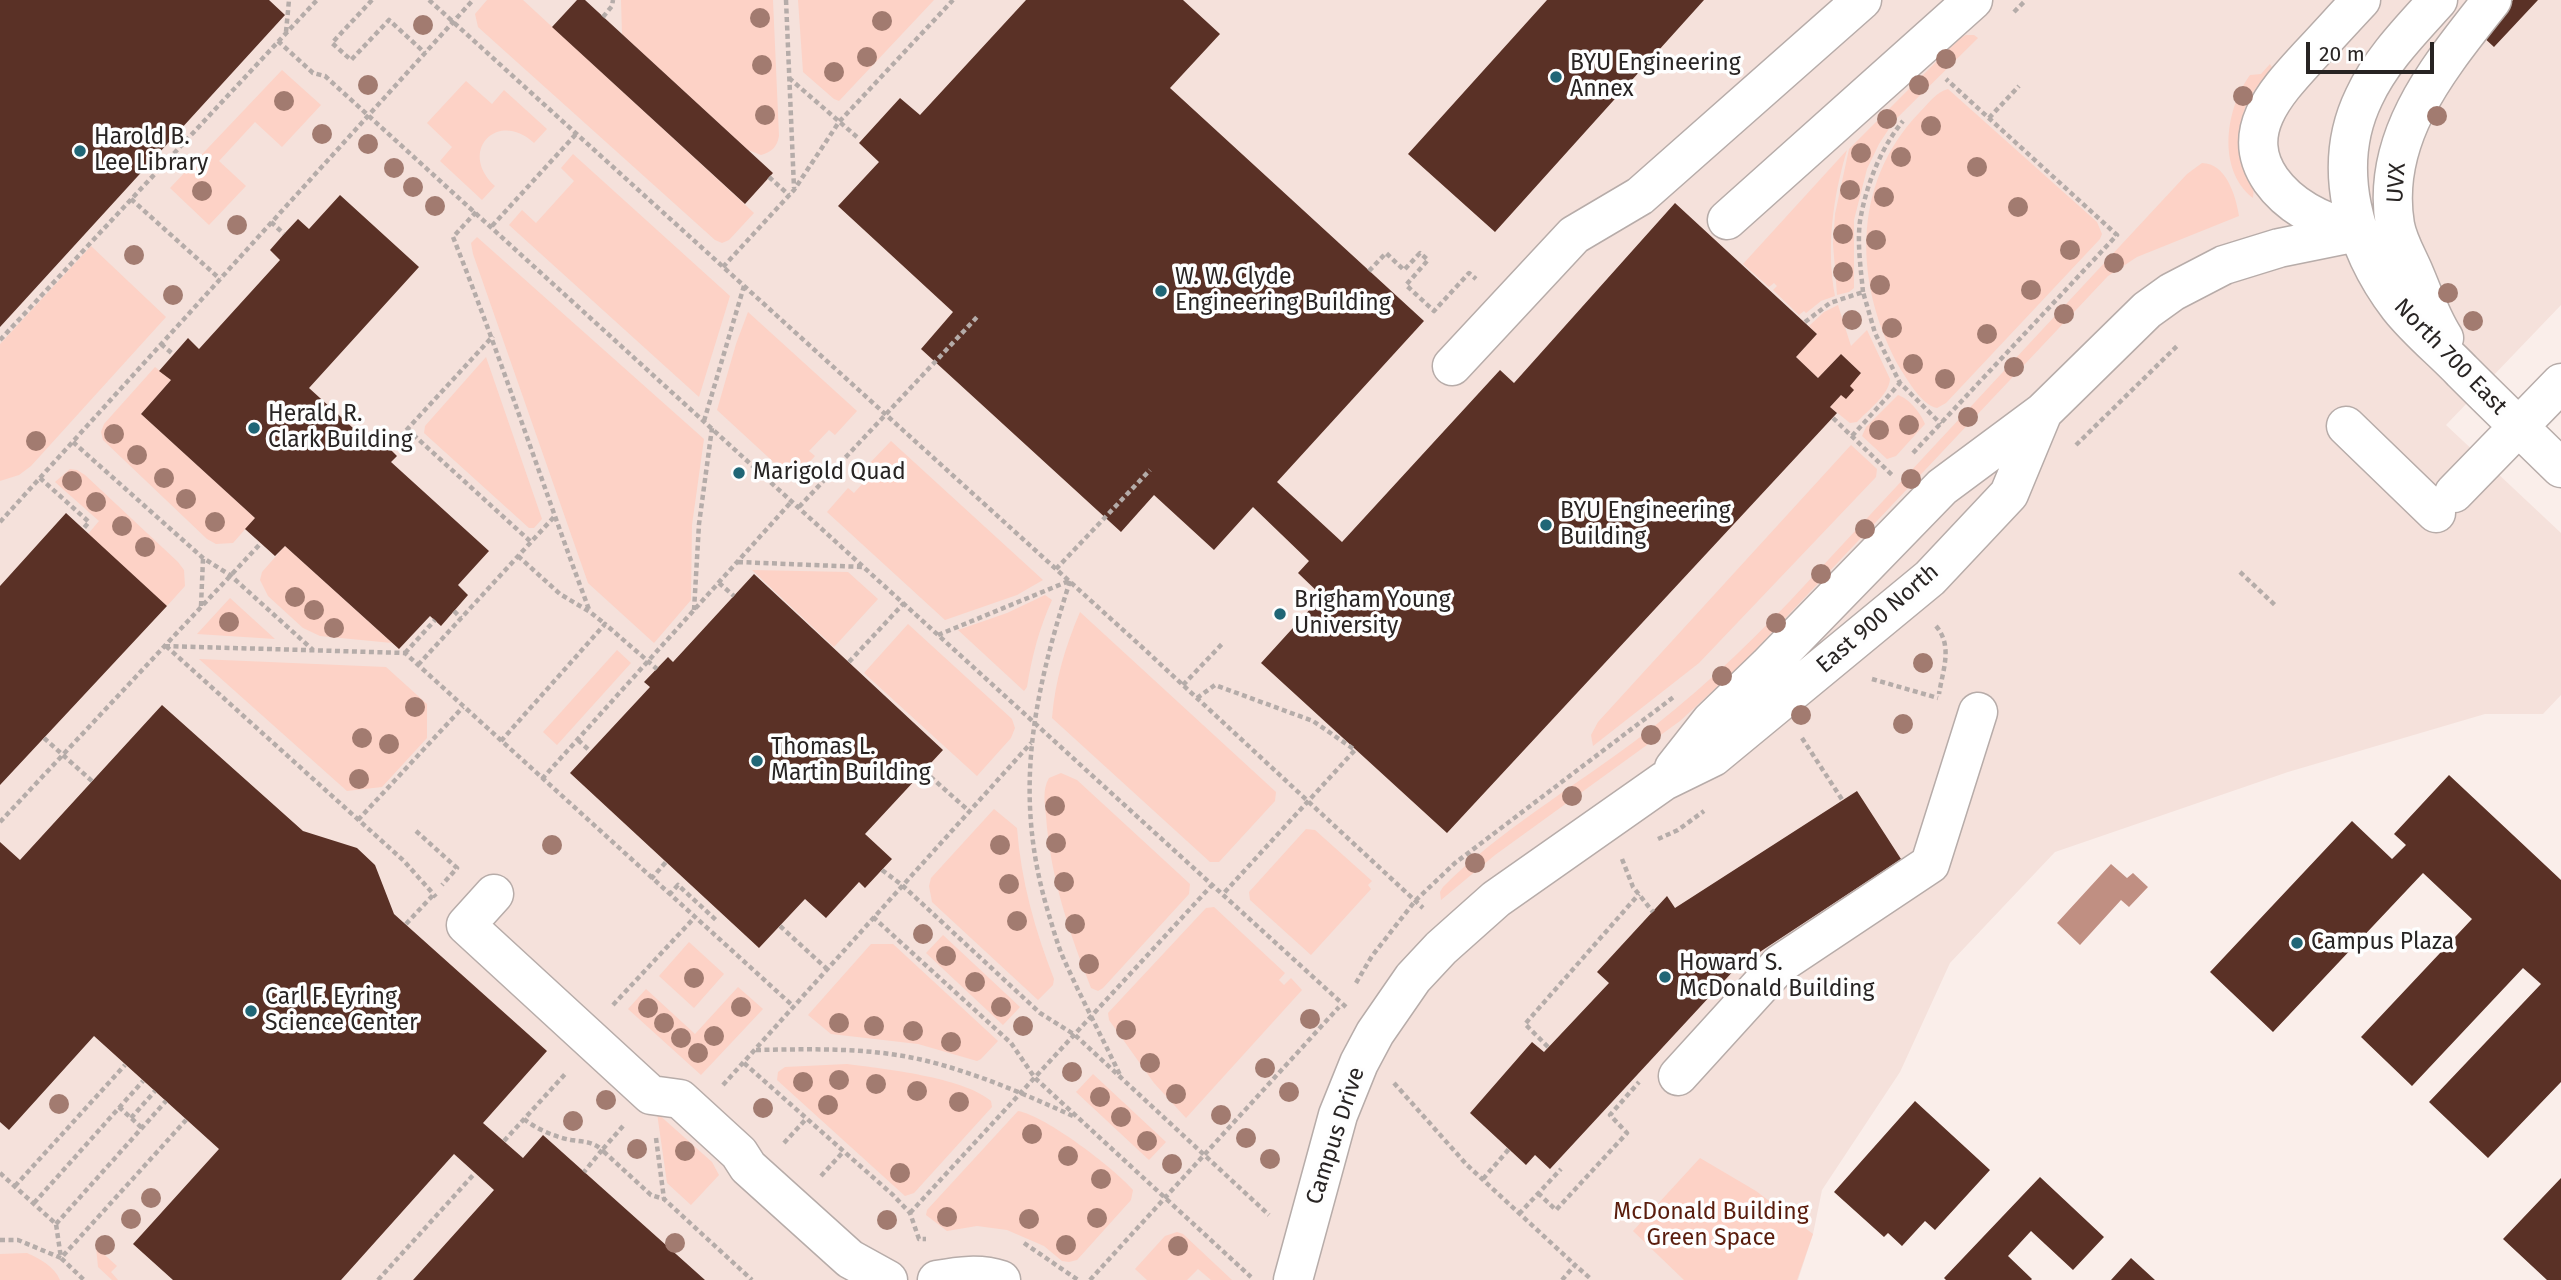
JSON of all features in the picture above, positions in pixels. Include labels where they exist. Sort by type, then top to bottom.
[{"type":"street","points":[[1452,366],[1574,235],[1640,196],[1862,0]]},
{"type":"street","points":[[1727,220],[1973,0]]},
{"type":"street","points":[[2358,232],[2314,217],[2278,190],[2266,173],[2259,155],[2259,135],[2262,119],[2278,89],[2361,0]]},
{"type":"street","points":[[2358,232],[2348,180],[2348,153],[2353,125],[2363,98],[2377,73],[2438,0]]},
{"type":"street","name":"UVX","points":[[2467,376],[2435,325],[2400,242],[2393,203],[2400,144],[2423,95],[2441,65],[2491,0]]},
{"type":"street","name":"North 700 East","points":[[2358,232],[2383,283],[2400,309],[2561,468]]},
{"type":"street","name":"East 900 North","points":[[1664,780],[1711,721],[1941,487],[2043,412],[2147,310],[2197,277],[2224,265],[2280,248],[2358,232]]},
{"type":"street","points":[[2346,426],[2445,503],[2561,383]]},
{"type":"street","name":"East 900 North","points":[[1518,884],[1664,780],[1713,757],[1930,578],[2009,494],[2043,412]]},
{"type":"street","points":[[1678,1076],[1780,964],[1930,864],[1978,712]]},
{"type":"street","name":"Campus Drive","points":[[1293,1280],[1338,1115],[1359,1063],[1375,1033],[1413,978],[1441,948],[1478,914],[1518,884]]},
{"type":"street","points":[[494,894],[466,925],[665,1097],[739,1153],[748,1167],[850,1259],[888,1280]]},
{"type":"street","points":[[937,1280],[960,1276],[1001,1280]]},
{"type":"path","points":[[286,33],[289,0]]},
{"type":"path","points":[[0,340],[317,0]]},
{"type":"path","points":[[372,0],[332,43],[351,60],[389,20],[425,53]]},
{"type":"path","points":[[429,0],[1070,581],[1427,912]]},
{"type":"path","points":[[0,522],[473,0]]},
{"type":"path","points":[[603,17],[612,6],[613,0]]},
{"type":"path","points":[[786,0],[794,190]]},
{"type":"path","points":[[723,267],[794,190],[839,122],[953,0]]},
{"type":"path","points":[[2009,16],[2026,0]]},
{"type":"path","points":[[278,41],[313,73],[326,76],[492,226],[1352,1012]]},
{"type":"path","points":[[1909,458],[2117,235],[1945,79],[1954,69]]},
{"type":"path","points":[[789,77],[857,137]]},
{"type":"path","points":[[1989,118],[2018,86]]},
{"type":"path","points":[[1908,116],[1889,141],[1869,187],[1860,223],[1863,292],[1875,332],[1900,383],[1941,424]]},
{"type":"path","points":[[492,226],[576,134]]},
{"type":"path","points":[[769,177],[789,195]]},
{"type":"path","points":[[131,198],[220,279]]},
{"type":"path","points":[[476,212],[453,237],[492,336],[554,517],[590,612]]},
{"type":"path","points":[[271,222],[284,234]]},
{"type":"path","points":[[1369,271],[1386,253],[1404,270],[1420,253],[1429,260],[1406,285],[1434,311],[1469,273]]},
{"type":"path","points":[[704,421],[744,286]]},
{"type":"path","points":[[1805,322],[1830,303],[1863,292]]},
{"type":"path","points":[[799,507],[978,316]]},
{"type":"path","points":[[389,449],[492,336]]},
{"type":"path","points":[[162,344],[174,355]]},
{"type":"path","points":[[2070,450],[2178,345]]},
{"type":"path","points":[[1852,436],[1900,383]]},
{"type":"path","points":[[1833,418],[1892,475]]},
{"type":"path","points":[[694,610],[699,524],[712,427]]},
{"type":"path","points":[[407,429],[531,542]]},
{"type":"path","points":[[73,442],[203,558],[230,575],[313,650]]},
{"type":"path","points":[[1884,484],[1901,467]]},
{"type":"path","points":[[1056,569],[1150,470]]},
{"type":"path","points":[[40,478],[89,522],[83,529]]},
{"type":"path","points":[[542,779],[792,501]]},
{"type":"path","points":[[418,665],[554,517]]},
{"type":"path","points":[[0,822],[261,543]]},
{"type":"path","points":[[518,556],[560,594],[590,612],[657,669]]},
{"type":"path","points":[[201,607],[203,558]]},
{"type":"path","points":[[738,562],[864,567]]},
{"type":"path","points":[[2240,572],[2277,607]]},
{"type":"path","points":[[938,635],[1070,581]]},
{"type":"path","points":[[1070,581],[1049,647],[1031,743],[1028,773],[1029,812],[1040,886],[1061,954],[1121,1078]]},
{"type":"path","points":[[719,583],[734,596]]},
{"type":"path","points":[[849,662],[904,603]]},
{"type":"path","points":[[454,611],[461,618]]},
{"type":"path","points":[[405,653],[435,620]]},
{"type":"path","points":[[501,741],[605,624]]},
{"type":"path","points":[[1183,685],[1222,643]]},
{"type":"path","points":[[165,646],[405,653],[793,1006]]},
{"type":"path","points":[[165,646],[404,861],[433,895],[466,925]]},
{"type":"path","points":[[1861,676],[1938,698]]},
{"type":"path","points":[[1197,698],[1215,685],[1314,721],[1355,750],[1223,894]]},
{"type":"path","points":[[1415,901],[1455,863],[1683,689]]},
{"type":"path","points":[[358,820],[463,707]]},
{"type":"path","points":[[44,738],[93,782]]},
{"type":"path","points":[[1802,738],[1843,802]]},
{"type":"path","points":[[577,740],[590,751]]},
{"type":"path","points":[[584,1171],[602,1150],[665,1097],[693,1099],[711,1093],[726,1083],[1031,743]]},
{"type":"path","points":[[924,771],[969,811]]},
{"type":"path","points":[[406,924],[457,868],[416,831]]},
{"type":"path","points":[[1621,857],[1633,887],[1653,912]]},
{"type":"path","points":[[651,878],[666,862]]},
{"type":"path","points":[[882,870],[902,885],[1040,1013],[1075,1035],[1271,1217]]},
{"type":"path","points":[[669,895],[678,885],[716,920]]},
{"type":"path","points":[[910,1213],[1212,885]]},
{"type":"path","points":[[1548,1047],[1525,1024],[1639,894]]},
{"type":"path","points":[[873,917],[1011,1043],[1035,1078],[1255,1280]]},
{"type":"path","points":[[780,926],[827,969]]},
{"type":"path","points":[[1090,1280],[1342,1004]]},
{"type":"path","points":[[755,1050],[829,1049],[886,1054],[930,1062],[1021,1093],[1081,1119]]},
{"type":"path","points":[[744,1063],[910,1213],[919,1239],[932,1238]]},
{"type":"path","points":[[15,1186],[125,1065]]},
{"type":"path","points":[[34,1203],[143,1081]]},
{"type":"path","points":[[1393,1082],[1483,1179],[1592,1280]]},
{"type":"path","points":[[131,1118],[155,1091]]},
{"type":"path","points":[[664,1199],[665,1097]]},
{"type":"path","points":[[56,1224],[166,1101]]},
{"type":"path","points":[[119,1107],[142,1128]]},
{"type":"path","points":[[782,1145],[807,1118]]},
{"type":"path","points":[[524,1119],[535,1127],[560,1137],[590,1142],[602,1150],[651,1195],[664,1199],[752,1280]]},
{"type":"path","points":[[61,1258],[186,1120]]},
{"type":"path","points":[[1483,1179],[1509,1149]]},
{"type":"path","points":[[819,1178],[844,1151]]},
{"type":"path","points":[[1519,1214],[1561,1169]]},
{"type":"path","points":[[0,1173],[56,1224],[61,1258]]},
{"type":"path","points":[[378,1280],[475,1173]]},
{"type":"path","points":[[0,1240],[18,1240],[61,1258],[84,1280]]},
{"type":"path","points":[[1020,1242],[1032,1247],[1078,1280]]},
{"type":"path","points":[[1562,1280],[1575,1265]]},
{"type":"shaded area","name":"Brigham Young University","points":[[0,0],[2561,0],[2561,305],[2446,425],[2561,533],[2561,695],[2543,714],[2485,714],[2288,772],[2055,852],[1950,963],[1900,1072],[1822,1190],[1813,1234],[1798,1280],[0,1280]]},
{"type":"shaded area","points":[[2111,864],[2127,878],[2133,873],[2148,887],[2129,907],[2121,900],[2080,945],[2057,923]]},
{"type":"green space","points":[[487,0],[523,0],[754,213],[729,240],[722,243],[715,240],[478,27],[475,14]]},
{"type":"green space","points":[[621,0],[773,0],[779,136],[773,148],[761,155],[748,150],[622,34]]},
{"type":"green space","points":[[798,0],[934,0],[839,101],[803,72]]},
{"type":"green space","points":[[1966,35],[1978,38],[1894,121],[1879,144],[1867,169],[1854,220],[1854,288],[1837,295],[1833,244],[1835,214],[1849,149]]},
{"type":"green space","points":[[2270,64],[2273,69],[2253,91],[2247,102],[2242,124],[2253,198],[2241,186],[2229,155],[2231,121],[2235,104],[2250,75],[2261,74]]},
{"type":"green space","points":[[282,70],[321,105],[282,147],[255,122],[219,161],[246,186],[209,225],[170,188]]},
{"type":"green space","points":[[466,81],[492,104],[504,90],[547,129],[534,143],[507,130],[496,132],[487,139],[481,148],[480,160],[484,173],[495,186],[482,200],[440,161],[452,147],[427,123]]},
{"type":"green space","points":[[1948,89],[2097,222],[2102,234],[1946,403],[1937,408],[1921,398],[1912,387],[1885,338],[1874,305],[1866,237],[1880,172],[1896,141],[1932,99]]},
{"type":"green space","points":[[1847,150],[1832,222],[1831,259],[1835,296],[1821,301],[1799,315],[1773,290],[1777,286],[1774,283],[1769,287],[1743,264]]},
{"type":"green space","points":[[573,154],[730,296],[699,397],[509,225],[522,210],[536,223],[574,181],[561,168]]},
{"type":"green space","points":[[2202,163],[2210,164],[2223,174],[2232,190],[2239,216],[2137,257],[2108,276],[1742,664],[1680,721],[1495,855],[1441,900],[1440,892],[1443,887],[1464,867],[1536,811],[1656,725],[1696,692],[1753,638],[2187,174]]},
{"type":"green space","points":[[477,237],[704,439],[692,525],[691,600],[654,643],[588,583],[473,254],[471,243]]},
{"type":"green space","points":[[91,246],[166,317],[31,466],[19,475],[0,481],[0,344]]},
{"type":"green space","points":[[1838,305],[1851,346],[1867,330],[1890,379],[1886,391],[1877,402],[1857,422],[1850,423],[1830,407],[1861,373],[1841,354],[1818,378],[1796,357],[1817,334],[1809,326],[1824,312]]},
{"type":"green space","points":[[748,312],[857,411],[835,435],[829,430],[809,451],[815,456],[793,480],[717,410]]},
{"type":"green space","points":[[486,357],[542,519],[534,528],[529,528],[424,433],[425,426]]},
{"type":"green space","points":[[155,367],[171,380],[141,414],[255,518],[233,543],[216,544],[207,539],[103,440],[101,432],[104,424]]},
{"type":"green space","points":[[1898,395],[1914,406],[1925,424],[1896,456],[1887,459],[1862,436],[1866,427]]},
{"type":"green space","points":[[891,441],[1043,580],[1017,595],[945,620],[827,512],[848,488],[854,493],[874,471],[868,465]]},
{"type":"green space","points":[[1851,445],[1877,469],[1876,477],[1699,663],[1593,746],[1591,735],[1598,722]]},
{"type":"green space","points":[[70,469],[85,475],[184,570],[185,586],[167,606],[88,534],[99,521],[55,482]]},
{"type":"green space","points":[[285,546],[392,643],[320,636],[303,628],[268,596],[260,580],[262,572]]},
{"type":"green space","points":[[752,570],[848,572],[878,599],[834,647]]},
{"type":"green space","points":[[1045,595],[1052,600],[1024,691],[958,630],[1007,613]]},
{"type":"green space","points":[[230,598],[275,639],[197,634]]},
{"type":"green space","points":[[1080,612],[1276,792],[1275,801],[1219,862],[1210,862],[1052,718],[1062,664]]},
{"type":"green space","points":[[908,624],[1012,719],[1015,728],[1011,738],[977,776],[864,673]]},
{"type":"green space","points":[[617,650],[631,663],[557,745],[543,732]]},
{"type":"green space","points":[[199,659],[386,667],[427,704],[427,738],[382,787],[347,791]]},
{"type":"green space","points":[[1061,773],[1077,780],[1190,884],[1189,894],[1098,991],[1091,988],[1072,936],[1051,857],[1045,792],[1049,778]]},
{"type":"green space","points":[[994,809],[1017,828],[1030,905],[1054,979],[1053,985],[1038,1000],[932,902],[929,886],[931,878]]},
{"type":"green space","points":[[1306,829],[1315,830],[1372,881],[1368,885],[1371,889],[1311,955],[1250,900],[1249,892]]},
{"type":"green space","points":[[1214,907],[1285,973],[1279,980],[1284,985],[1291,978],[1302,990],[1186,1118],[1154,1083],[1109,1020],[1108,1013],[1206,908]]},
{"type":"green space","points":[[943,935],[1020,1007],[1003,1025],[926,953]]},
{"type":"green space","points":[[689,942],[724,974],[694,1008],[659,976]]},
{"type":"green space","points":[[871,944],[893,944],[998,1041],[977,1061],[918,1044],[831,1034],[808,1015]]},
{"type":"green space","points":[[738,987],[763,1009],[701,1075],[628,1009],[646,989],[695,1034]]},
{"type":"green space","points":[[847,1064],[943,1080],[978,1093],[991,1101],[992,1107],[914,1193],[905,1196],[777,1080],[778,1072],[785,1067]]},
{"type":"green space","points":[[1093,1074],[1166,1142],[1149,1160],[1076,1092]]},
{"type":"green space","points":[[1018,1111],[1062,1132],[1111,1169],[1133,1190],[1131,1200],[1077,1260],[1062,1261],[1044,1246],[1007,1230],[977,1226],[947,1231],[926,1215],[927,1210]]},
{"type":"green space","points":[[657,1113],[712,1162],[719,1175],[691,1205],[667,1183]]},
{"type":"green space","name":"McDonald Building Green Space","points":[[1700,1158],[1756,1191],[1813,1234],[1797,1280],[1684,1280],[1633,1231]]},
{"type":"green space","points":[[1177,1232],[1183,1234],[1232,1280],[1211,1280],[1198,1269],[1187,1280],[1147,1280],[1135,1269],[1165,1236]]},
{"type":"green space","points":[[96,1247],[117,1266],[111,1272],[118,1280],[112,1280],[98,1267]]},
{"type":"green space","points":[[27,1253],[42,1260],[60,1280],[0,1280],[0,1254]]},
{"type":"building","name":"Harold B. Lee Library","points":[[0,0],[269,0],[285,15],[0,327]]},
{"type":"building","points":[[577,0],[585,0],[773,173],[745,204],[552,27]]},
{"type":"building","points":[[1026,0],[1183,0],[1220,34],[1170,88],[1424,321],[1277,482],[1342,542],[1500,370],[1514,383],[1675,203],[1817,334],[1796,357],[1818,378],[1841,354],[1861,373],[1850,386],[1854,390],[1846,399],[1841,395],[1830,407],[1837,413],[1447,833],[1261,663],[1322,596],[1298,573],[1309,561],[1253,507],[1214,550],[1154,495],[1121,532],[921,349],[953,312],[838,206],[879,162],[859,143],[900,98],[920,115]]},
{"type":"building","name":"BYU Engineering Annex","points":[[1547,0],[1704,0],[1495,232],[1408,154]]},
{"type":"building","points":[[2513,0],[2538,0],[2494,47],[2481,35]]},
{"type":"building","name":"Herald R. Clark Building","points":[[340,195],[419,267],[309,388],[375,448],[382,441],[397,456],[391,462],[489,551],[458,585],[468,595],[441,626],[430,616],[399,649],[285,546],[275,556],[245,529],[255,518],[141,414],[171,380],[159,371],[188,338],[199,349],[280,260],[270,250],[284,234],[298,219],[309,229]]},
{"type":"building","points":[[66,513],[167,606],[0,785],[0,586]]},
{"type":"building","name":"Thomas L. Martin Building","points":[[754,574],[943,750],[865,834],[892,859],[865,888],[859,882],[826,918],[805,899],[759,948],[570,773],[650,687],[644,682],[668,657],[673,662]]},
{"type":"building","name":"Carl F. Eyring Science Center","points":[[162,705],[303,831],[357,848],[375,865],[394,914],[547,1051],[483,1123],[523,1158],[543,1135],[705,1280],[413,1280],[494,1190],[454,1154],[341,1280],[173,1280],[133,1244],[219,1149],[94,1036],[9,1130],[0,1122],[0,842],[20,860]]},
{"type":"building","name":"Campus Plaza","points":[[2449,775],[2561,880],[2561,1082],[2488,1158],[2429,1102],[2541,984],[2523,968],[2412,1086],[2361,1037],[2472,919],[2423,873],[2273,1032],[2210,972],[2352,821],[2392,859],[2406,845],[2394,834]]},
{"type":"building","name":"Howard S. McDonald Building","points":[[1857,791],[1901,859],[1737,967],[1550,1169],[1535,1155],[1526,1165],[1470,1113],[1532,1042],[1544,1052],[1609,983],[1597,972],[1667,896],[1675,908]]},
{"type":"building","points":[[1915,1101],[1990,1170],[1935,1230],[1925,1221],[1902,1246],[1888,1233],[1884,1237],[1834,1192]]},
{"type":"building","points":[[2040,1177],[2104,1237],[2073,1270],[2031,1231],[2008,1256],[2031,1280],[1946,1280],[1944,1278]]},
{"type":"building","points":[[2561,1178],[2561,1280],[2547,1280],[2503,1239]]},
{"type":"building","points":[[2131,1258],[2155,1280],[2111,1280]]},
{"type":"place","name":"BYU Engineering Annex","points":[[1556,77]]},
{"type":"place","name":"Harold B. Lee Library","points":[[80,151]]},
{"type":"place","name":"W. W. Clyde Engineering Building","points":[[1161,291]]},
{"type":"place","name":"Herald R. Clark Building","points":[[254,428]]},
{"type":"place","name":"Marigold Quad","points":[[739,473]]},
{"type":"place","name":"BYU Engineering Building","points":[[1546,525]]},
{"type":"place","name":"Brigham Young University","points":[[1280,614]]},
{"type":"place","name":"Thomas L. Martin Building","points":[[757,761]]},
{"type":"place","name":"Campus Plaza","points":[[2297,943]]},
{"type":"place","name":"Howard S. McDonald Building","points":[[1665,977]]},
{"type":"place","name":"Carl F. Eyring Science Center","points":[[251,1011]]}]
